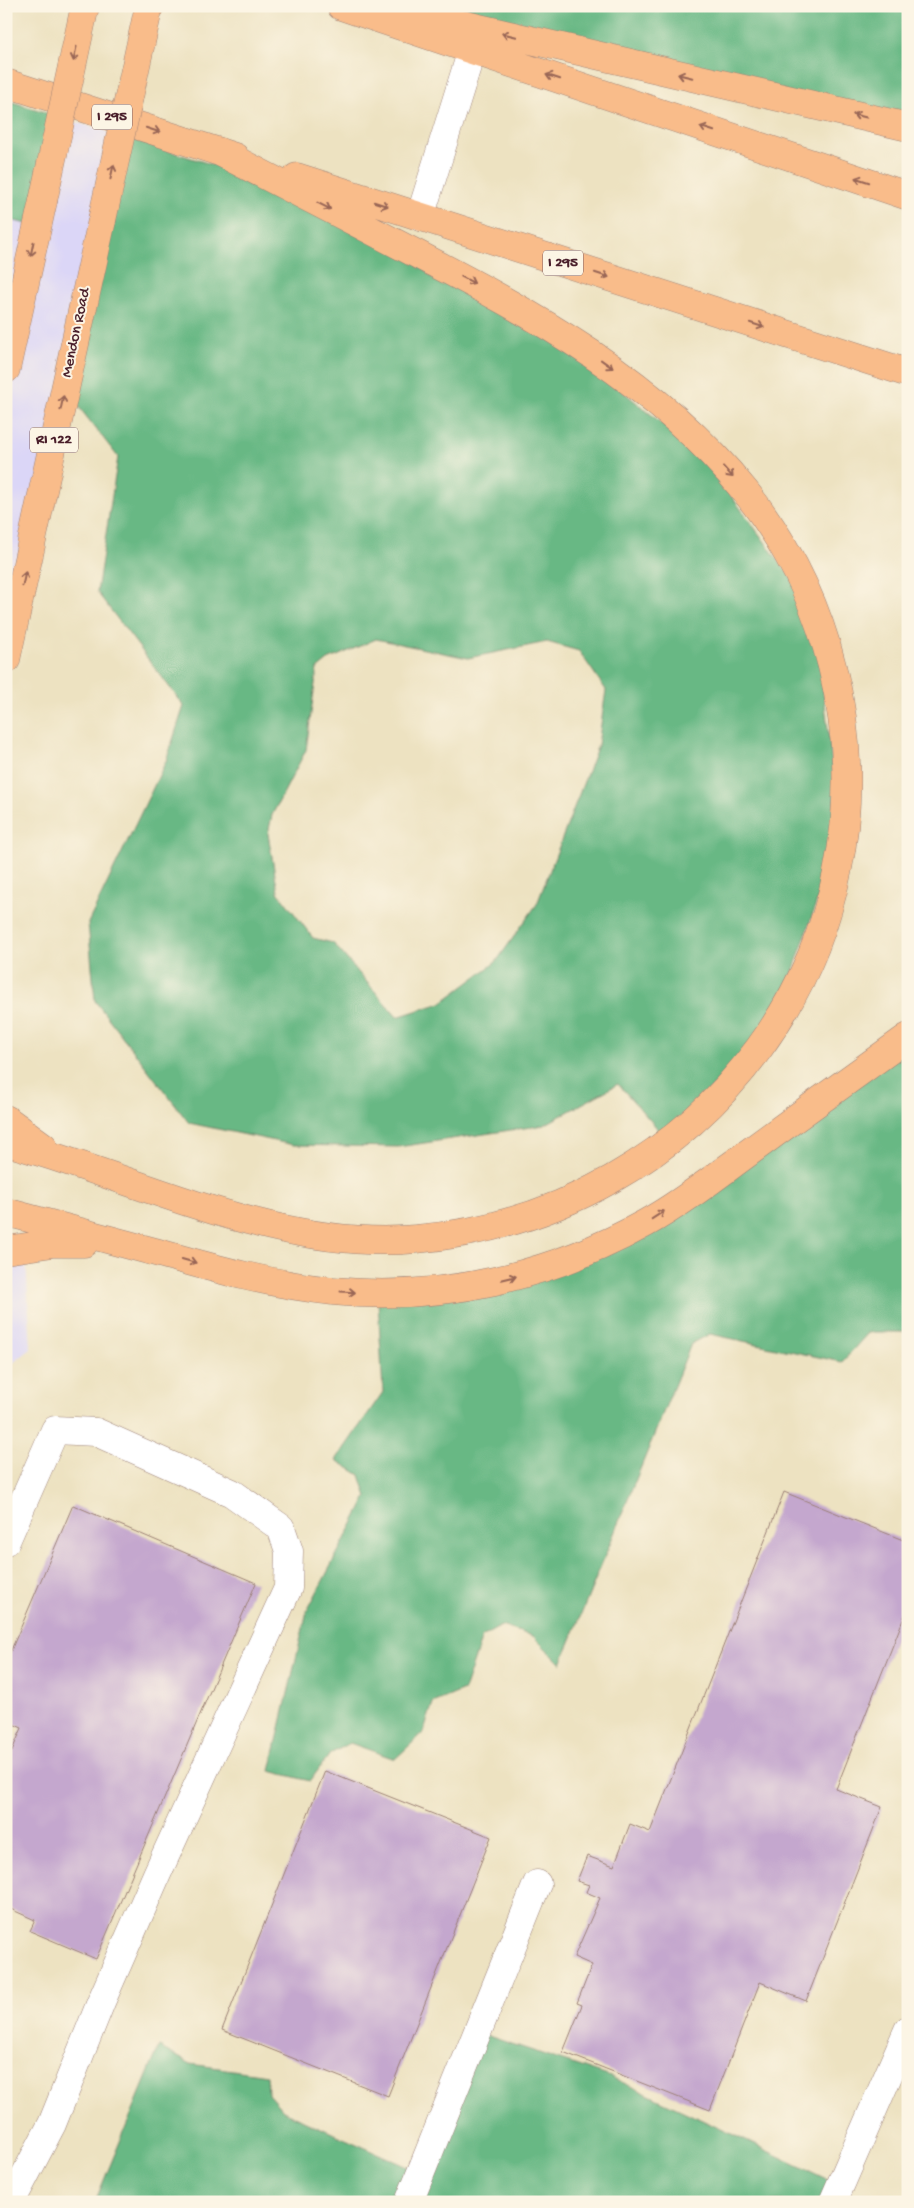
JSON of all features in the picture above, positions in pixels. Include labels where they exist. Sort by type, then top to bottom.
[{"type":"main road","points":[[6,369],[85,6]]},
{"type":"main road","name":"Mendon Road","points":[[6,660],[149,6]]},
{"type":"main road","points":[[341,6],[908,196]]},
{"type":"main road","points":[[383,6],[908,127]]},
{"type":"main road","name":"I 295","points":[[6,83],[908,373]]},
{"type":"main road","points":[[6,1142],[267,1225],[327,1237],[374,1241],[414,1240],[497,1227],[584,1196],[622,1175],[690,1124],[717,1099],[760,1047],[793,993],[828,908],[843,844],[847,805],[844,730],[837,688],[819,622],[802,581],[770,526],[744,489],[718,460],[663,408],[634,384],[570,338],[506,300],[218,152]]},
{"type":"main road","points":[[6,1212],[254,1278],[334,1291],[417,1292],[465,1287],[513,1278],[558,1264],[602,1246],[647,1222],[688,1196],[908,1037]]},
{"type":"main road","points":[[6,1119],[36,1142],[82,1165]]},
{"type":"main road","points":[[6,1250],[34,1244],[82,1243],[161,1254]]},
{"type":"lane","points":[[420,217],[472,50]]},
{"type":"lane","points":[[6,1542],[55,1430],[88,1431],[96,1432],[232,1493],[281,1528],[289,1551],[288,1588],[145,1902],[101,2002],[52,2124],[11,2202]]},
{"type":"lane","points":[[409,2202],[537,1884]]},
{"type":"lane","points":[[833,2202],[908,2030]]},
{"type":"shaded area","points":[[63,119],[104,130],[112,136],[6,643],[6,219],[27,224]]},
{"type":"shaded area","points":[[6,1252],[26,1259],[31,1349],[6,1368]]},
{"type":"green space","points":[[457,6],[908,6],[908,131],[863,122]]},
{"type":"green space","points":[[6,100],[45,112],[55,120],[27,224],[6,219]]},
{"type":"green space","points":[[124,137],[297,191],[566,345],[702,456],[792,579],[818,646],[835,788],[831,860],[777,1019],[665,1137],[618,1084],[544,1125],[398,1147],[294,1145],[189,1123],[95,1001],[88,923],[166,761],[184,706],[97,592],[118,457],[64,388]],"holes":[[[376,639],[468,658],[547,642],[579,651],[606,690],[598,745],[537,904],[496,962],[441,1003],[397,1017],[333,943],[313,938],[278,892],[268,834],[272,815],[306,750],[317,669],[328,660]]]},
{"type":"green space","points":[[908,1037],[908,1332],[869,1332],[842,1362],[710,1334],[691,1344],[561,1664],[533,1636],[501,1626],[482,1637],[464,1690],[433,1703],[423,1733],[395,1759],[350,1743],[330,1754],[310,1781],[270,1771],[307,1611],[367,1497],[360,1475],[336,1460],[383,1392],[378,1301],[599,1247]]},
{"type":"green space","points":[[479,2033],[611,2077],[833,2182],[829,2202],[95,2202],[159,2047],[191,2064],[267,2075],[268,2094],[283,2111],[417,2171]]},
{"type":"building","points":[[784,1492],[908,1542],[908,1607],[836,1789],[882,1807],[806,2001],[760,1982],[710,2110],[563,2052],[582,2005],[577,2003],[592,1965],[574,1957],[600,1898],[586,1892],[589,1885],[577,1881],[587,1856],[614,1866],[630,1824],[650,1832]]},
{"type":"building","points":[[73,1505],[256,1583],[96,1959],[30,1931],[35,1920],[6,1907],[6,1764],[22,1728],[6,1721],[6,1662]]},
{"type":"building","points":[[325,1771],[491,1837],[388,2096],[222,2030]]}]
